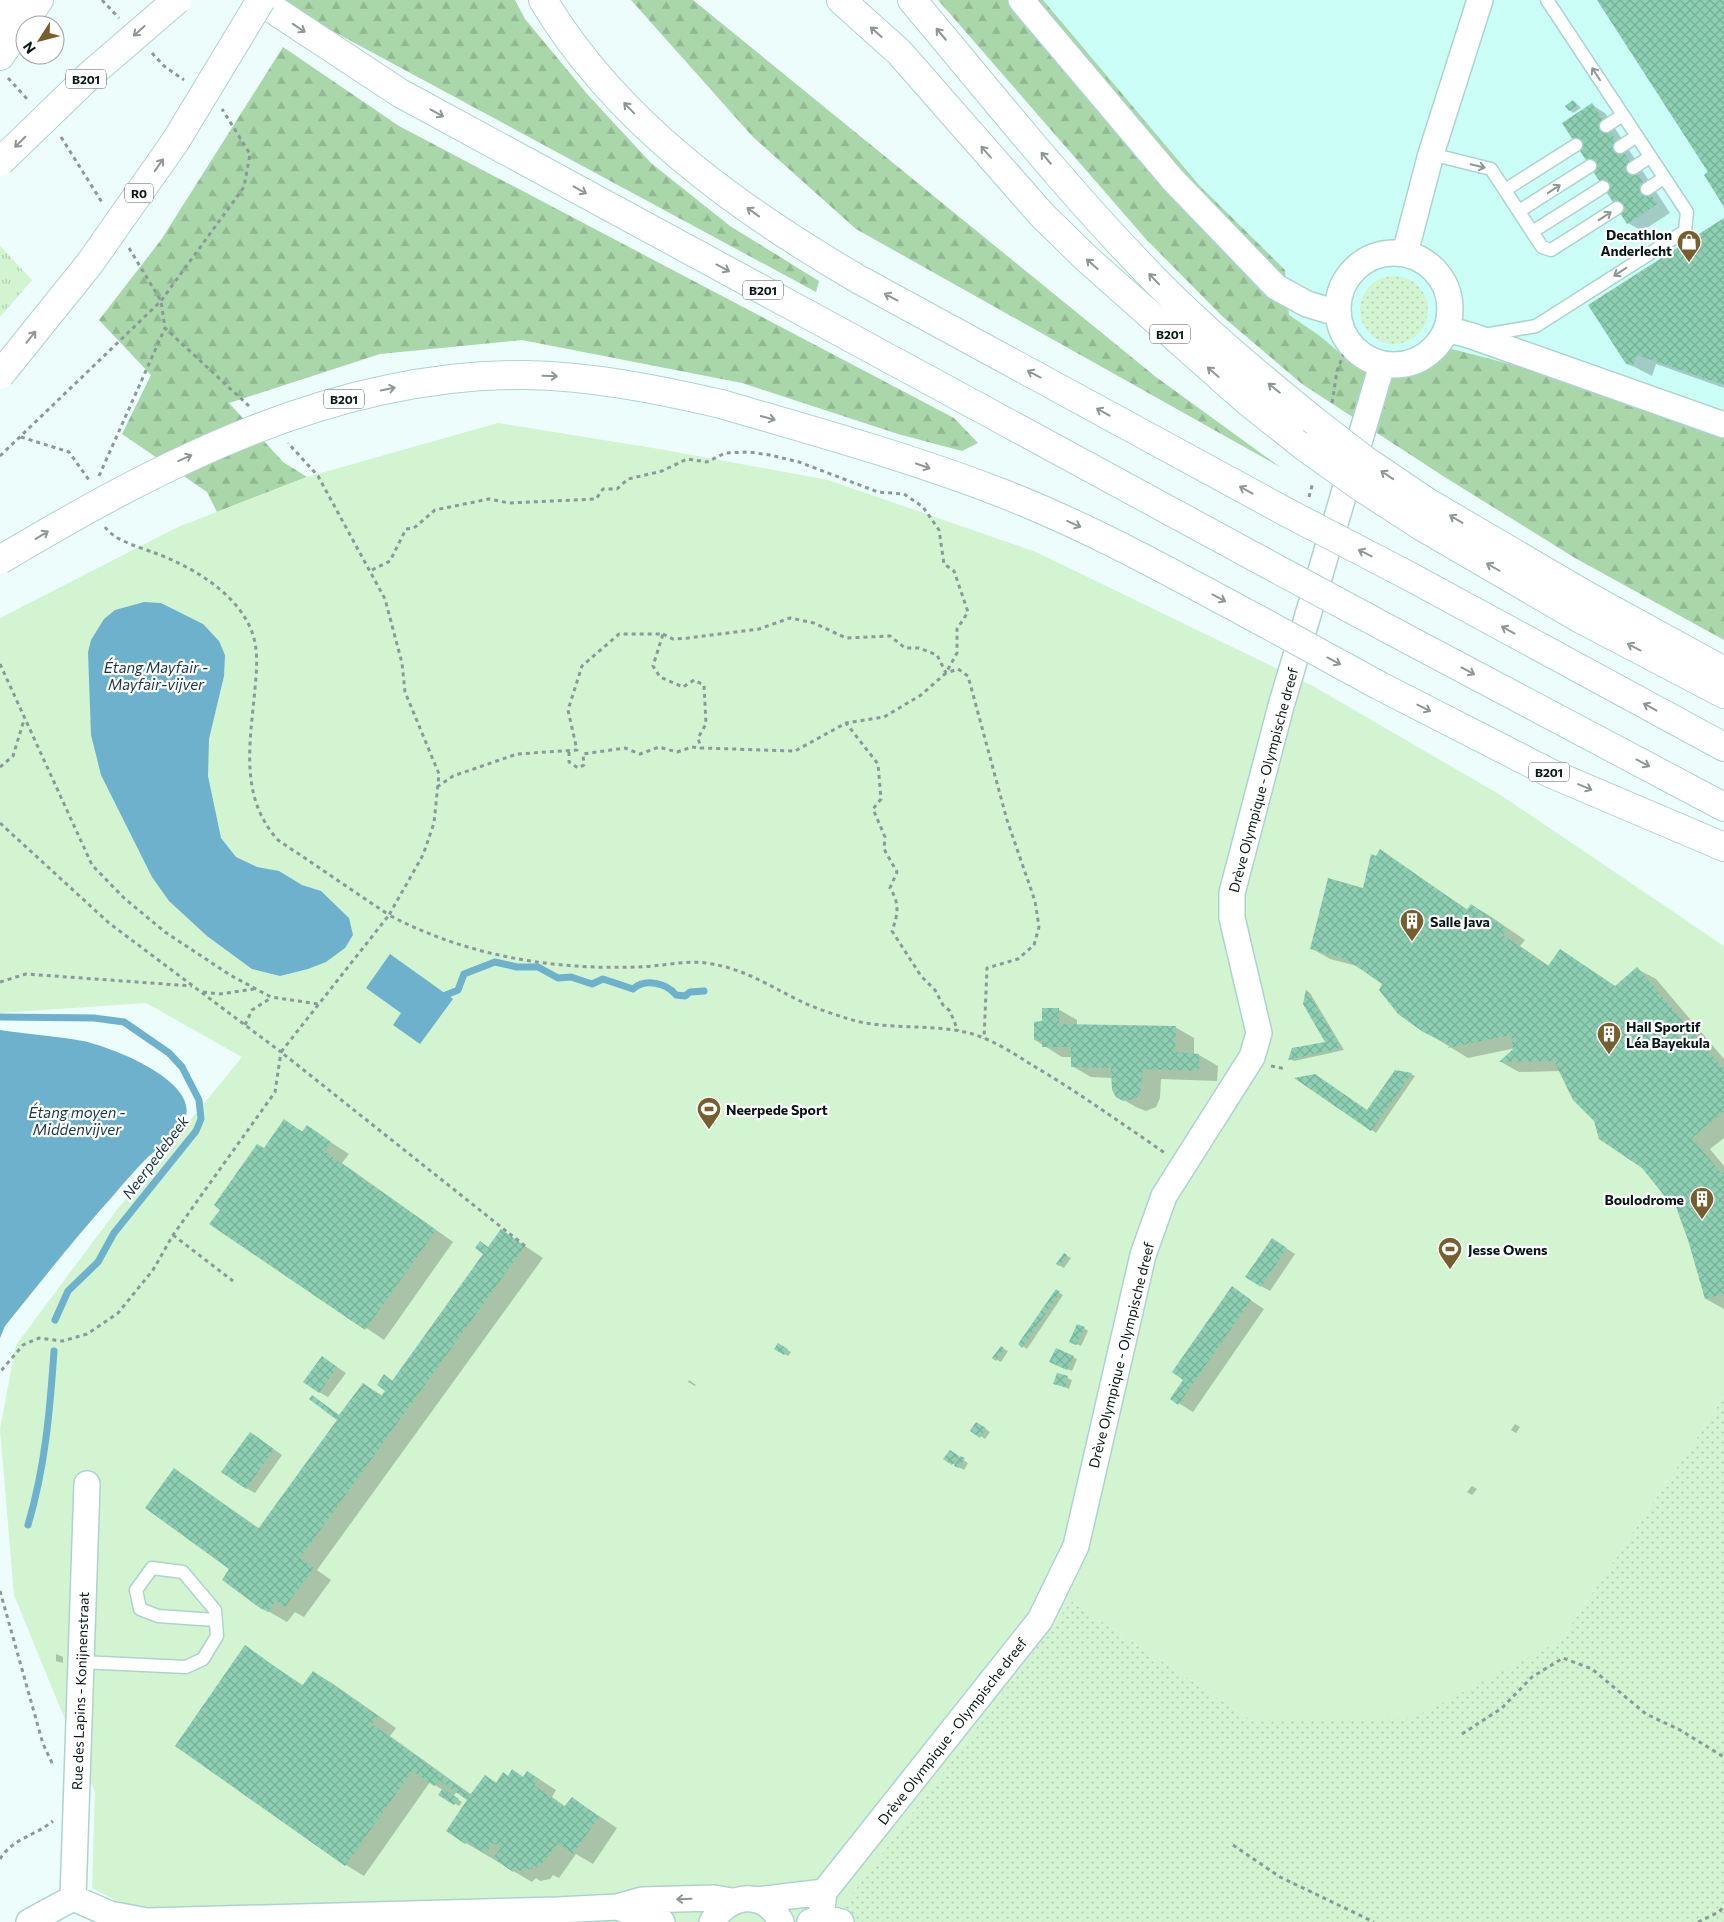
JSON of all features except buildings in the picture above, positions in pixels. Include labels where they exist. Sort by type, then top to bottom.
[{"type":"highway","points":[[0,25],[11,0]]},
{"type":"highway","points":[[3,66],[39,0]]},
{"type":"highway","name":"B201","points":[[0,162],[91,74],[176,0]]},
{"type":"highway","name":"B201","points":[[260,0],[400,93],[1275,568],[1724,807]]},
{"type":"highway","name":"R0","points":[[0,375],[90,263],[175,142],[260,0]]},
{"type":"highway","points":[[543,0],[559,26],[604,82],[660,140],[793,241],[858,279],[1288,514],[1409,576],[1724,747]]},
{"type":"highway","name":"B201","points":[[841,0],[899,52],[1042,215],[1086,258],[1247,401],[1305,447],[1361,487],[1424,514],[1589,597],[1724,672]]},
{"type":"highway","name":"B201","points":[[912,0],[1071,188],[1156,280],[1225,348],[1365,460],[1424,514],[1579,618],[1724,694]]},
{"type":"highway","name":"B201","points":[[0,560],[161,469],[281,419],[333,402],[380,390],[425,382],[524,375],[611,382],[721,404],[866,446],[999,492],[1076,525],[1134,553],[1380,686],[1550,772],[1724,847]]},
{"type":"street","points":[[1021,0],[1173,180],[1276,287],[1307,304],[1337,313]]},
{"type":"street","points":[[1405,253],[1430,154],[1480,0]]},
{"type":"street","points":[[1405,253],[1423,260],[1438,273],[1448,290],[1451,310],[1447,329],[1437,346],[1421,359],[1402,365],[1382,365],[1363,357],[1348,343],[1340,329],[1337,313],[1338,296],[1345,280],[1355,267],[1379,254],[1405,253]]},
{"type":"street","points":[[1447,329],[1472,336],[1724,425]]},
{"type":"street","name":"Drève Olympique - Olympische dreef","points":[[824,1892],[1040,1620],[1076,1546],[1143,1255],[1164,1196],[1252,1056],[1259,1033],[1232,918],[1232,893],[1281,706],[1382,365]]},
{"type":"street","name":"Rue des Lapins - Konijnenstraat","points":[[73,1898],[87,1484]]},
{"type":"street","points":[[712,1922],[719,1910],[732,1901],[744,1898],[757,1900],[824,1892],[824,1920]]},
{"type":"street","points":[[29,1922],[73,1898],[110,1914],[147,1921],[465,1914],[617,1907],[642,1900],[714,1898],[732,1901]]},
{"type":"street","points":[[757,1900],[768,1905],[780,1922]]},
{"type":"street","points":[[617,1907],[662,1922]]},
{"type":"lane","points":[[1472,336],[1536,326],[1685,230],[1687,212],[1547,0]]},
{"type":"lane","points":[[1606,126],[1623,115]]},
{"type":"lane","points":[[1620,147],[1637,136]]},
{"type":"lane","points":[[1505,190],[1576,145]]},
{"type":"lane","points":[[1430,154],[1491,169],[1542,247],[1551,250],[1617,208]]},
{"type":"lane","points":[[1633,168],[1650,157]]},
{"type":"lane","points":[[1519,211],[1590,166]]},
{"type":"lane","points":[[1647,189],[1664,178]]},
{"type":"lane","points":[[1532,232],[1603,187]]},
{"type":"lane","points":[[81,1662],[186,1667],[203,1659],[216,1636],[215,1610],[183,1572],[152,1568],[136,1590],[140,1609],[158,1616],[215,1620]]},
{"type":"path","points":[[102,0],[121,20]]},
{"type":"path","points":[[146,46],[164,66],[189,83]]},
{"type":"path","points":[[3,66],[30,102]]},
{"type":"path","points":[[0,456],[161,301],[244,187],[250,154],[221,107]]},
{"type":"path","points":[[59,134],[105,206]]},
{"type":"path","points":[[98,481],[101,466],[165,328],[161,301],[128,246]]},
{"type":"path","points":[[165,328],[252,409]]},
{"type":"path","points":[[1333,399],[1337,371],[1348,343]]},
{"type":"path","points":[[20,436],[68,452],[90,482]]},
{"type":"path","points":[[0,1372],[23,1345],[39,1338],[63,1340],[87,1334],[118,1313],[153,1270],[173,1235],[275,1092],[280,1052],[389,915],[423,855],[434,823],[436,788],[439,774],[405,692],[402,663],[395,639],[393,622],[385,598],[372,570],[318,476],[281,436]]},
{"type":"path","points":[[372,570],[390,561],[406,529],[414,528],[435,510],[490,498],[509,503],[596,498],[603,489],[617,489],[628,479],[662,471],[687,460],[707,462],[725,453],[748,452],[770,455],[799,462],[878,492],[904,494],[923,508],[939,530],[944,564],[954,570],[968,612],[956,629],[957,653],[946,673]]},
{"type":"path","points":[[100,521],[107,530],[123,540],[175,560],[194,572],[233,601],[243,613],[256,643],[257,663],[250,741],[252,794],[257,810],[267,828],[278,840],[389,915],[414,928],[491,955],[569,966],[636,968],[702,962],[730,966],[756,977],[800,1001],[850,1020],[878,1026],[958,1031],[984,1039],[1051,1076],[1182,1165]]},
{"type":"path","points":[[436,788],[453,776],[517,754],[577,750],[568,710],[582,666],[619,634],[663,634],[673,639],[688,638],[759,629],[790,618],[814,623],[846,638],[890,636],[905,648],[918,648],[938,655],[946,673]]},
{"type":"path","points":[[663,634],[653,666],[660,678],[683,687],[694,680],[704,684],[706,724],[698,738],[701,748]]},
{"type":"path","points":[[0,664],[24,720],[92,864],[124,898],[165,932],[255,989],[271,998],[318,1004]]},
{"type":"path","points":[[569,752],[569,762],[578,768],[584,765],[583,754],[625,748],[640,754],[659,747],[677,752],[692,747],[795,751],[846,723],[884,717],[921,695],[946,673],[958,668],[968,676],[974,692],[1007,820],[1035,901],[1039,927],[1034,945],[1018,958],[987,968],[984,1039]]},
{"type":"path","points":[[0,767],[13,756],[24,720]]},
{"type":"path","points":[[846,723],[878,764],[881,799],[873,809],[885,837],[884,849],[897,872],[890,888],[897,899],[899,912],[892,931],[910,961],[950,1011],[958,1031]]},
{"type":"path","points":[[0,823],[109,923],[280,1052],[526,1246]]},
{"type":"path","points":[[0,982],[26,974],[193,986]]},
{"type":"path","points":[[201,992],[220,994],[255,989]]},
{"type":"path","points":[[245,1025],[252,1010],[271,998]]},
{"type":"path","points":[[173,1235],[233,1281]]},
{"type":"path","points":[[0,1591],[43,1744],[56,1770]]},
{"type":"path","points":[[1462,1734],[1502,1708],[1532,1677],[1562,1658],[1592,1669],[1646,1714],[1680,1730],[1724,1757]]},
{"type":"path","points":[[0,1860],[6,1849],[18,1840],[54,1820]]},
{"type":"path","points":[[1233,1845],[1280,1877],[1374,1922]]},
{"type":"path","points":[[1698,1922],[1719,1912],[1724,1906]]},
{"type":"shaded area","points":[[1043,0],[1724,0],[1724,436],[1452,349],[1416,373],[1389,376],[1354,365],[1320,336],[1289,315],[1284,270],[1199,185]]},
{"type":"green space","points":[[282,0],[515,0],[525,19],[588,95],[651,163],[730,226],[819,281],[816,292],[312,20]]},
{"type":"green space","points":[[631,0],[693,0],[1156,377],[1280,467],[856,229],[753,137]]},
{"type":"green space","points":[[938,0],[1043,0],[1199,185],[1285,270],[1289,315],[1320,336],[1354,365],[1389,376],[1416,373],[1452,349],[1525,368],[1724,436],[1724,640],[1575,558],[1443,476],[1302,384],[1222,316],[1145,238]]},
{"type":"green space","points":[[283,47],[399,126],[954,418],[978,443],[962,451],[898,434],[742,383],[522,340],[380,354],[229,403],[283,462],[307,477],[217,512],[207,492],[122,434],[151,375],[99,320],[161,240]]},
{"type":"green space","points":[[0,246],[32,280],[0,317]]},
{"type":"green space","points":[[1394,276],[1407,279],[1418,286],[1425,297],[1428,310],[1425,323],[1418,334],[1407,341],[1394,344],[1381,341],[1370,334],[1363,323],[1360,310],[1363,297],[1370,286],[1381,279]]},
{"type":"green space","name":"Neerpede Sport","points":[[498,423],[665,450],[828,480],[1036,552],[1313,686],[1502,796],[1724,946],[1724,1397],[1560,1641],[1413,1718],[1254,1722],[1071,1601],[831,1922],[157,1922],[92,1888],[95,1793],[14,1595],[0,1429],[16,1345],[116,1211],[242,1057],[146,1003],[0,1013],[0,618],[178,527],[307,477]]},
{"type":"green space","points":[[1724,1397],[1724,1922],[831,1922],[1071,1601],[1254,1722],[1560,1641]]},
{"type":"water","name":"Étang Mayfair - Mayfair-vijver","points":[[144,602],[161,603],[203,624],[219,641],[225,655],[224,676],[209,739],[208,776],[221,838],[236,857],[257,867],[279,871],[302,885],[321,891],[349,918],[353,935],[345,948],[326,962],[280,976],[252,969],[207,936],[169,901],[152,877],[101,775],[91,735],[88,652],[91,640],[104,619],[115,610]]},
{"type":"water","points":[[390,954],[453,999],[420,1044],[393,1025],[401,1013],[366,988]]},
{"type":"water","name":"Étang moyen - Middenvijver","points":[[0,1030],[83,1041],[96,1044],[130,1058],[165,1078],[178,1090],[185,1102],[186,1116],[175,1134],[138,1167],[71,1245],[5,1326],[0,1338]]},
{"type":"waterway","points":[[446,995],[458,990],[464,974],[495,962],[517,967],[538,967],[558,978],[571,977],[592,984],[603,979],[633,989],[644,984],[656,983],[667,987],[676,995],[685,996],[690,992],[704,991]]},
{"type":"waterway","name":"Neerpedebeek","points":[[0,1017],[94,1018],[124,1022],[169,1053],[182,1067],[199,1100],[201,1119],[196,1131],[114,1233],[98,1262],[68,1291],[55,1320]]},
{"type":"waterway","name":"Neerpedebeek","points":[[28,1525],[43,1460],[54,1351]]},
{"type":"place","name":"Decathlon Anderlecht","points":[[1689,263]]},
{"type":"place","name":"Salle Java","points":[[1412,942]]},
{"type":"place","name":"Hall Sportif Léa Bayekula","points":[[1609,1055]]},
{"type":"place","name":"Neerpede Sport","points":[[709,1130]]},
{"type":"place","name":"Boulodrome","points":[[1702,1220]]},
{"type":"place","name":"Jesse Owens","points":[[1450,1270]]}]
